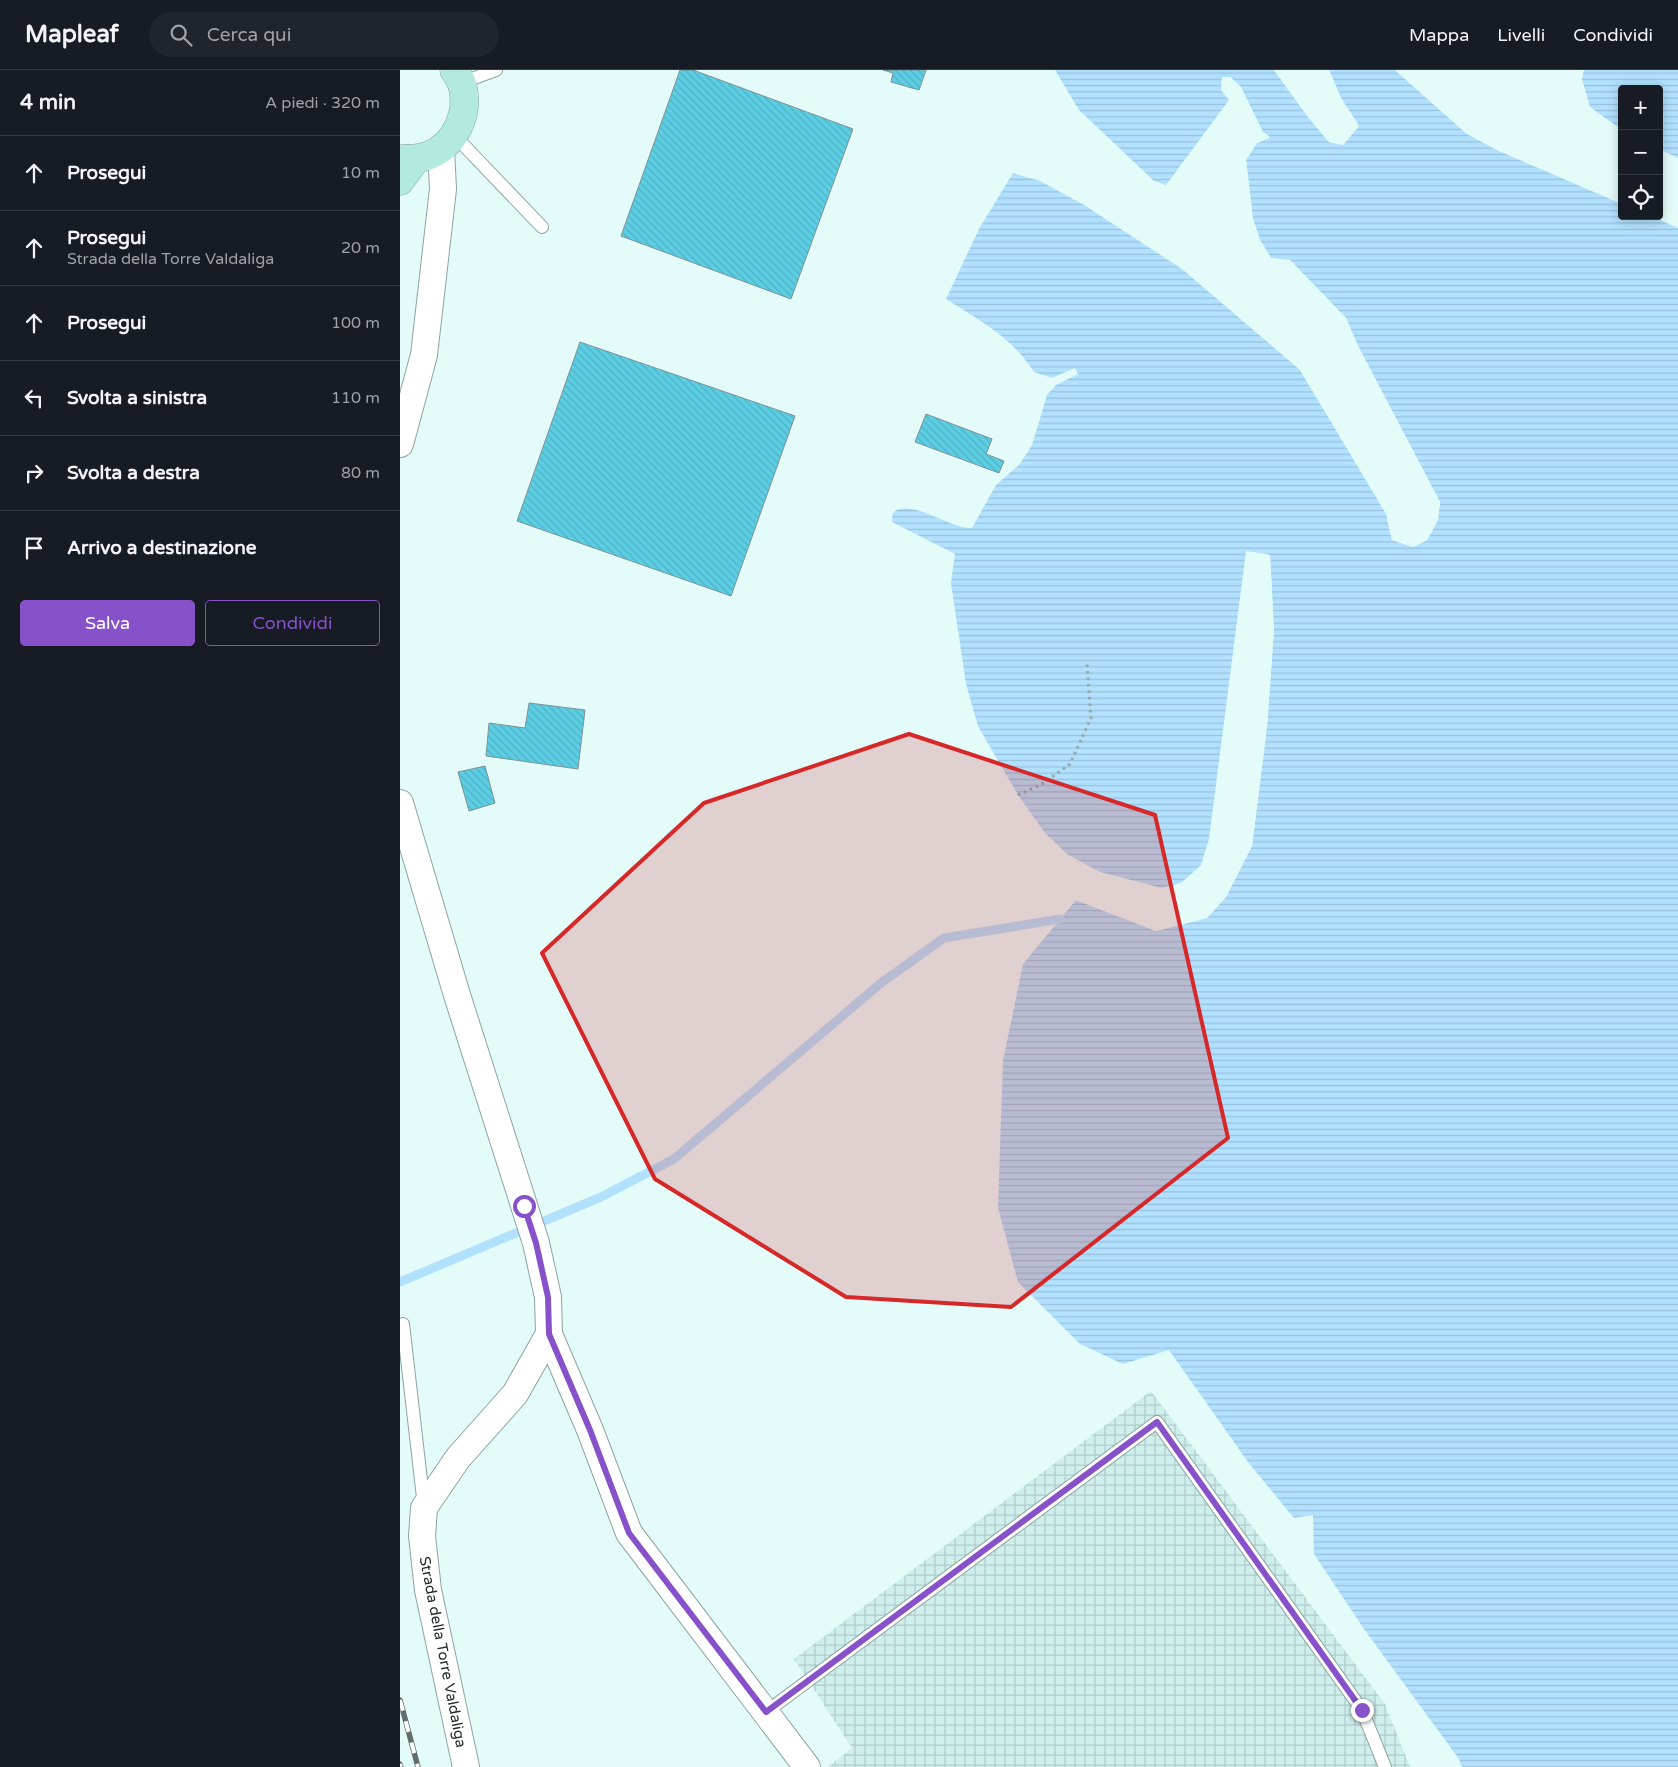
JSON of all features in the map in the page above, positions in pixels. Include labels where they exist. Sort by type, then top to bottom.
[{"type":"street","points":[[400,181],[408,159],[429,155],[447,142],[462,119],[464,101],[458,77]]},
{"type":"street","points":[[400,444],[424,356],[447,142]]},
{"type":"street","points":[[400,803],[457,995],[536,1243],[548,1297],[549,1334],[590,1430],[629,1533],[807,1767]]},
{"type":"street","points":[[424,1508],[458,1458],[515,1394],[549,1334]]},
{"type":"street","name":"Strada della Torre Valdaliga","points":[[424,1508],[422,1536],[428,1590],[466,1767]]},
{"type":"lane","points":[[458,77],[496,70]]},
{"type":"lane","points":[[447,142],[542,227]]},
{"type":"lane","name":"Strada della Torre Valdaliga","points":[[403,1324],[424,1508]]},
{"type":"lane","points":[[766,1712],[1157,1422],[1362,1710],[1385,1767]]},
{"type":"path","points":[[1018,795],[1042,784],[1070,764],[1091,718],[1087,664]]},
{"type":"highlighted area","points":[[909,734],[1155,815],[1228,1138],[1011,1307],[846,1297],[655,1179],[542,953],[704,803]]},
{"type":"shaded area","points":[[1151,1391],[1385,1704],[1410,1767],[828,1767],[852,1748],[794,1659]]},
{"type":"water","points":[[1055,70],[1274,70],[1308,117],[1329,142],[1343,145],[1359,126],[1341,98],[1329,70],[1395,70],[1467,134],[1497,150],[1618,202],[1618,220],[1660,220],[1678,228],[1678,1767],[1462,1767],[1459,1759],[1364,1629],[1314,1554],[1313,1515],[1294,1518],[1248,1462],[1169,1350],[1123,1364],[1080,1344],[1018,1282],[998,1208],[1003,1061],[1023,964],[1076,900],[1156,931],[1207,918],[1226,897],[1252,846],[1267,727],[1274,630],[1270,555],[1246,551],[1209,839],[1201,865],[1181,883],[1162,888],[1100,872],[1067,854],[1045,833],[1018,795],[978,726],[966,684],[951,583],[955,554],[892,522],[895,511],[912,509],[963,527],[972,528],[996,485],[1020,464],[1032,445],[1047,395],[1056,385],[1078,374],[1075,368],[1052,378],[1034,372],[1026,360],[1006,339],[946,299],[979,229],[1013,173],[1040,181],[1084,205],[1182,269],[1300,370],[1386,514],[1392,540],[1413,547],[1427,540],[1438,520],[1440,502],[1358,346],[1346,318],[1290,260],[1271,258],[1260,240],[1253,219],[1246,160],[1257,143],[1269,138],[1263,133],[1241,87],[1230,77],[1222,77],[1221,90],[1229,100],[1166,185],[1154,181],[1079,110]]},
{"type":"water","points":[[1584,70],[1678,70],[1678,158],[1663,151],[1663,85],[1618,85],[1618,127],[1590,107],[1582,79]]},
{"type":"pier","points":[[1274,70],[1277,70],[1330,140],[1342,142],[1356,126],[1339,99],[1327,70],[1329,70],[1341,98],[1359,126],[1343,145],[1329,142],[1308,117]]},
{"type":"pier","points":[[1395,70],[1399,70],[1469,132],[1498,148],[1618,199],[1618,202],[1497,150],[1467,134]]},
{"type":"pier","points":[[1222,77],[1230,77],[1241,87],[1263,132],[1269,136],[1269,138],[1257,143],[1246,160],[1253,219],[1260,240],[1271,258],[1290,260],[1346,318],[1358,346],[1440,502],[1438,520],[1427,540],[1413,547],[1392,540],[1387,519],[1389,519],[1394,538],[1412,544],[1425,539],[1435,520],[1438,503],[1356,347],[1344,319],[1289,263],[1270,260],[1258,242],[1250,220],[1243,160],[1255,142],[1266,137],[1261,134],[1239,89],[1229,79],[1224,80],[1223,89],[1231,99],[1231,102],[1221,90]]},
{"type":"pier","points":[[1302,368],[1337,426],[1334,426],[1300,370]]},
{"type":"pier","points":[[1253,552],[1270,555],[1274,630],[1267,727],[1252,846],[1226,897],[1207,918],[1156,931],[1076,900],[1077,898],[1156,928],[1205,916],[1224,896],[1250,846],[1265,726],[1272,630],[1267,557],[1253,555]]},
{"type":"building","points":[[680,70],[693,70],[853,129],[791,299],[621,236]]},
{"type":"building","points":[[883,70],[926,70],[919,90],[891,82],[893,73]]},
{"type":"building","points":[[580,342],[795,416],[731,596],[517,521]]},
{"type":"building","points":[[926,414],[992,439],[986,454],[1004,461],[999,473],[915,442]]},
{"type":"building","points":[[529,703],[585,710],[578,769],[486,756],[489,723],[525,728]]},
{"type":"building","points":[[485,766],[495,803],[469,811],[458,772]]},
{"type":"waterway","points":[[400,1282],[601,1197],[674,1159],[881,983],[944,938],[1060,919]]},
{"type":"railway","points":[[400,1700],[418,1767]]},
{"type":"route","points":[[524,1206],[536,1243],[548,1297],[549,1334],[590,1430],[629,1533],[766,1712],[1157,1422],[1362,1710]]}]
